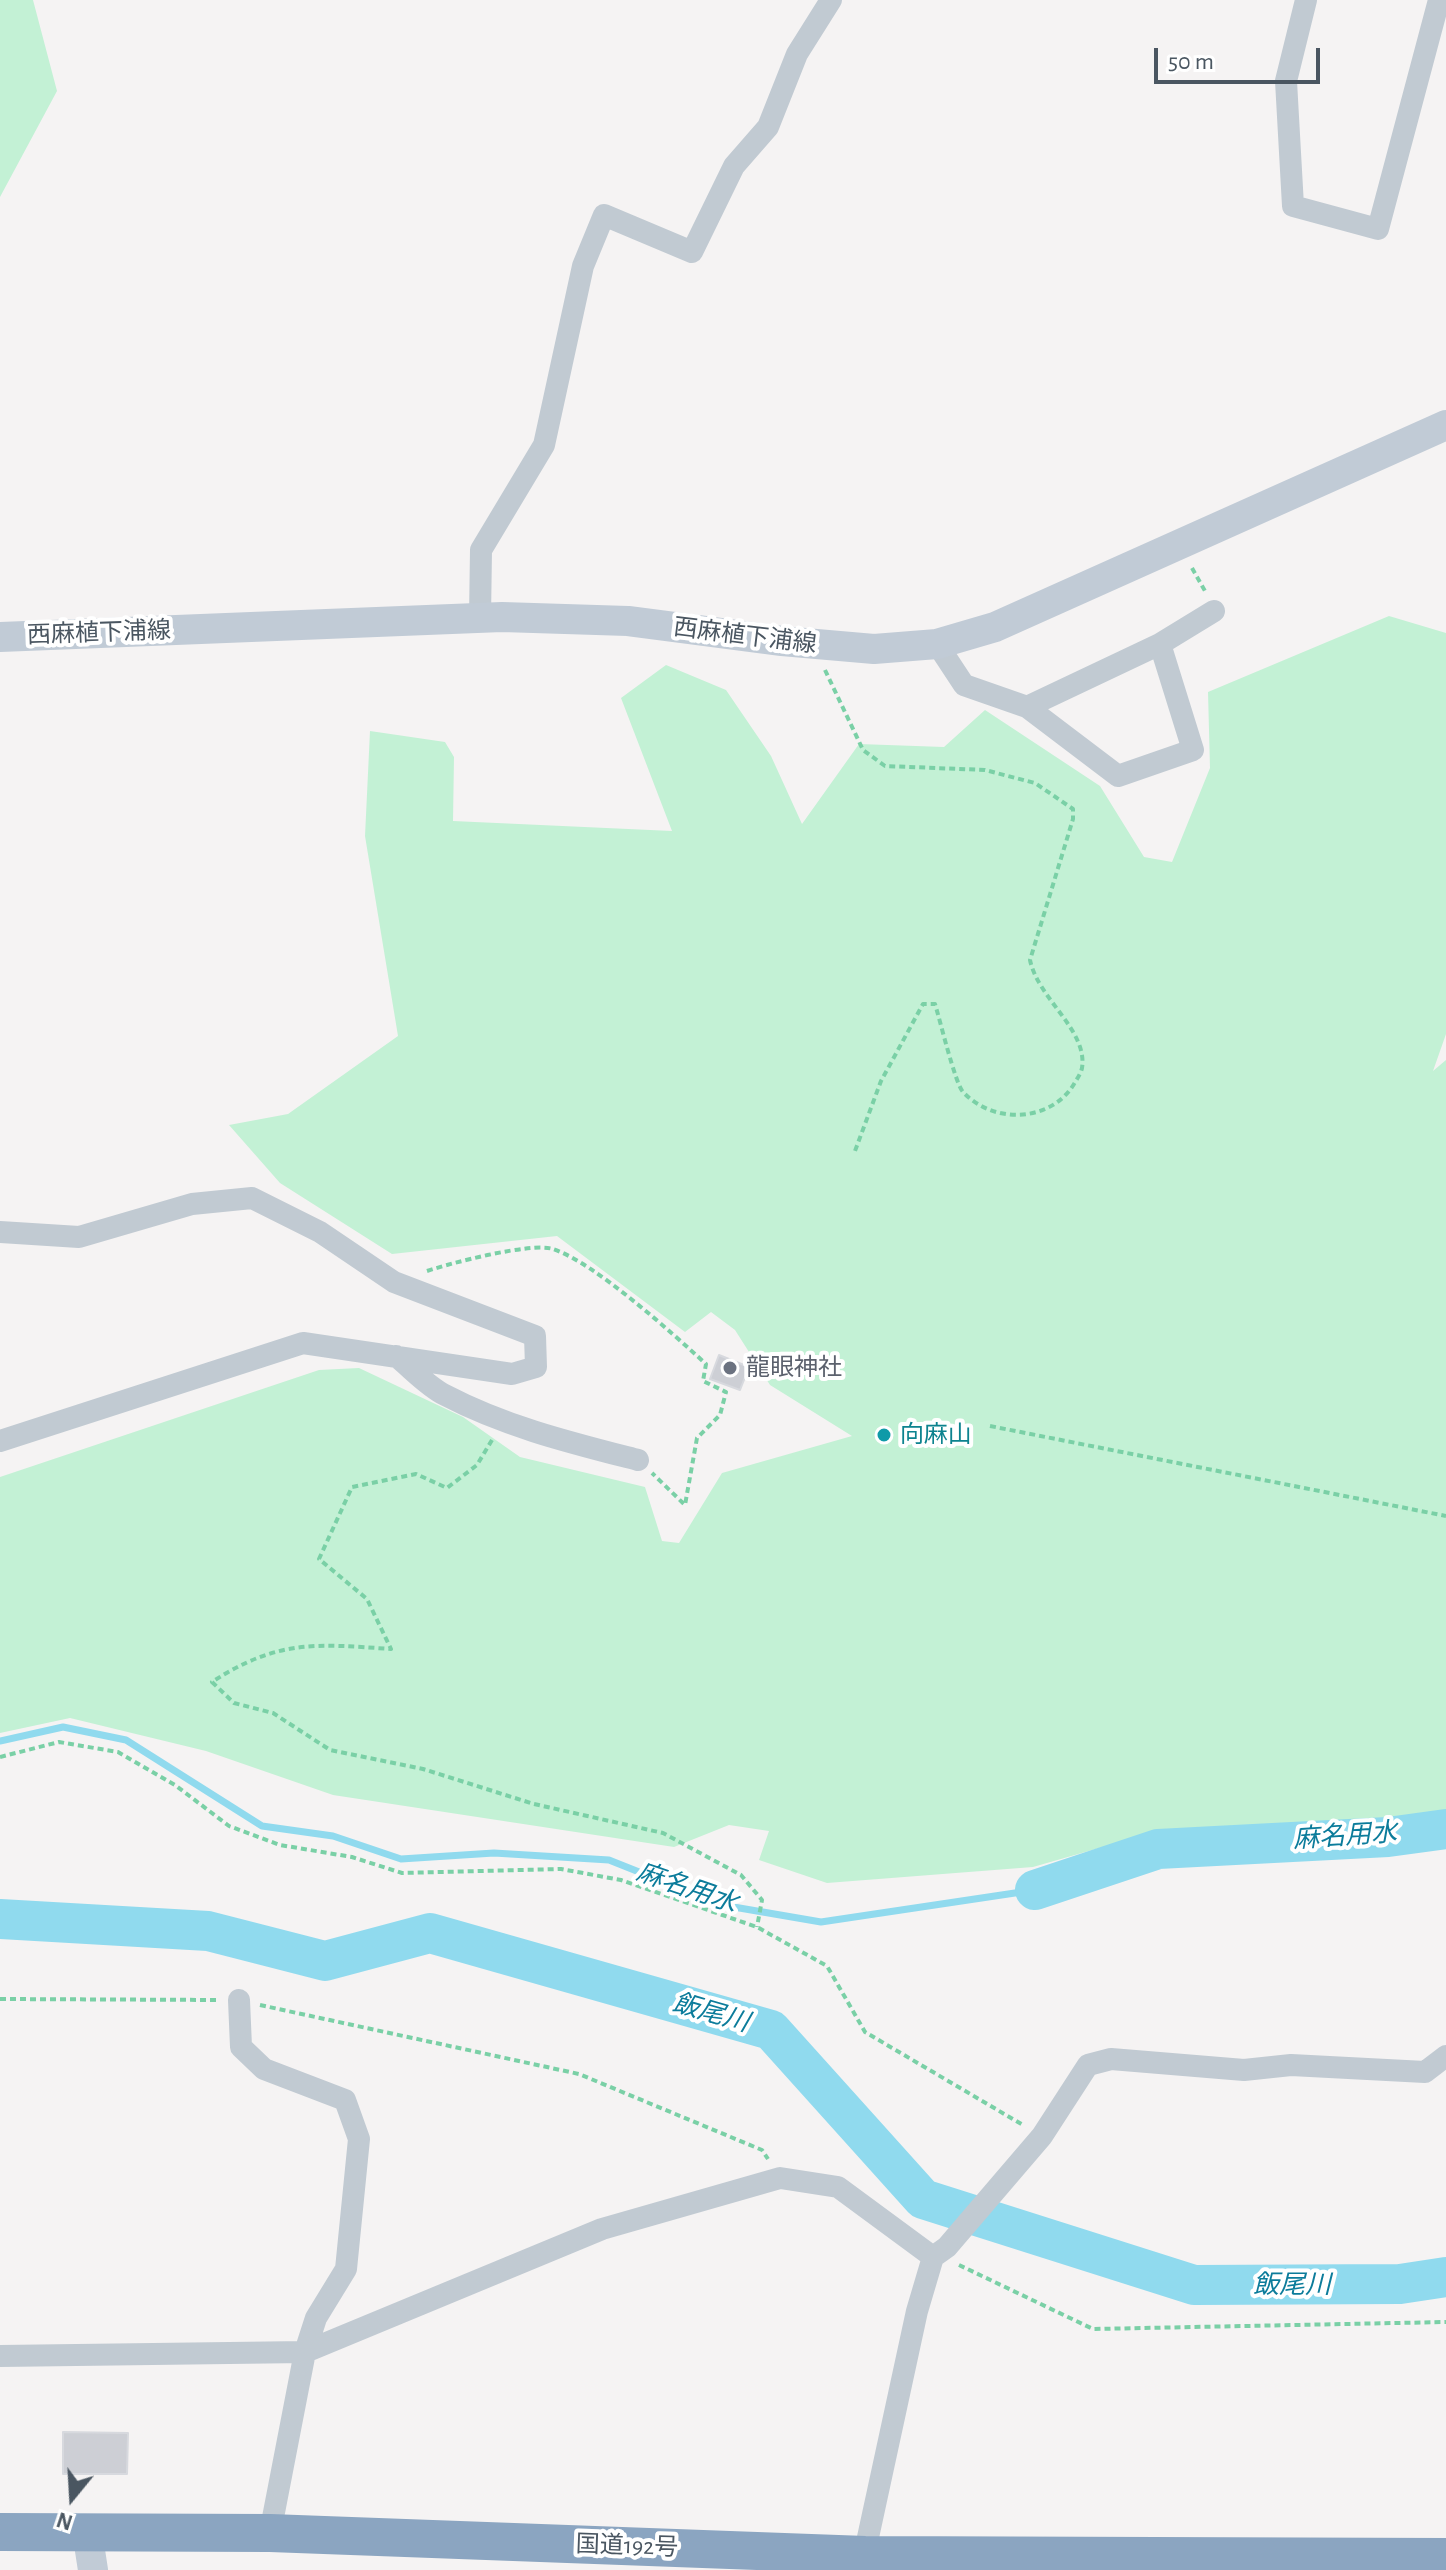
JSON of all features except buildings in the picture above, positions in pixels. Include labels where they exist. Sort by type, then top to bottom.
[{"type":"highway","name":"国道192号","points":[[0,2532],[270,2533],[863,2562],[1446,2557]]},
{"type":"main road","name":"西麻植下浦線","points":[[0,637],[480,618],[615,620],[874,649],[937,644],[995,627],[1446,425]]},
{"type":"main road","points":[[87,2531],[93,2570]]},
{"type":"street","points":[[480,618],[481,550],[544,445],[583,266],[604,215],[692,252],[734,166],[768,127],[797,54],[831,0]]},
{"type":"street","points":[[1306,0],[1286,81],[1293,206],[1378,229],[1439,0]]},
{"type":"street","points":[[1027,707],[1160,644],[1214,611]]},
{"type":"street","points":[[937,644],[964,685],[1027,707],[1118,776],[1193,750],[1160,644]]},
{"type":"street","points":[[0,1232],[79,1237],[192,1204],[252,1198],[320,1232],[394,1282],[535,1336],[536,1367],[512,1374],[303,1343],[0,1441]]},
{"type":"street","points":[[396,1356],[442,1394],[535,1433],[638,1460]]},
{"type":"street","points":[[239,2000],[241,2047],[264,2069],[345,2100],[359,2139],[346,2269],[316,2318],[305,2352],[270,2533]]},
{"type":"street","points":[[863,2562],[917,2311],[940,2252],[1038,2141],[1088,2065],[1111,2059],[1244,2070],[1291,2065],[1425,2072],[1446,2056]]},
{"type":"street","points":[[0,2356],[305,2352],[602,2229],[780,2178],[838,2187],[940,2252]]},
{"type":"path","points":[[1167,550],[1195,569],[1214,611]]},
{"type":"path","points":[[813,644],[863,750],[885,766],[985,770],[1035,783],[1073,809],[1073,819],[1030,960],[1034,981],[1081,1044],[1082,1070],[1063,1102],[1029,1116],[991,1110],[962,1091],[935,1004],[923,1004],[881,1081],[855,1151]]},
{"type":"path","points":[[394,1282],[467,1258],[551,1248],[586,1267],[669,1330],[706,1364],[703,1381],[726,1392],[720,1415],[697,1438],[685,1505],[638,1460]]},
{"type":"path","points":[[504,1420],[477,1465],[447,1488],[416,1474],[352,1487],[331,1529],[319,1559],[367,1599],[391,1649],[312,1643],[246,1660],[212,1682],[234,1703],[273,1713],[330,1750],[423,1769],[534,1804],[663,1833],[741,1875],[762,1900],[757,1927]]},
{"type":"path","points":[[990,1426],[1446,1516]]},
{"type":"path","points":[[0,1757],[59,1742],[118,1752],[175,1785],[229,1826],[280,1845],[352,1857],[402,1873],[561,1869],[621,1880],[757,1927],[827,1966],[865,2032],[1038,2141]]},
{"type":"path","points":[[0,1999],[239,2000],[579,2074],[762,2150],[780,2178]]},
{"type":"path","points":[[940,2252],[1093,2329],[1446,2322]]},
{"type":"green space","points":[[0,0],[33,0],[57,91],[0,197]]},
{"type":"green space","points":[[1389,616],[1446,633],[1446,1034],[1433,1071],[1446,1060],[1446,1816],[1141,1836],[1033,1867],[827,1883],[759,1860],[769,1831],[729,1825],[674,1847],[333,1795],[206,1751],[70,1718],[0,1733],[0,1477],[319,1370],[359,1368],[463,1417],[520,1457],[645,1487],[662,1541],[679,1543],[722,1473],[852,1436],[770,1385],[735,1330],[711,1312],[685,1332],[557,1236],[392,1254],[280,1183],[229,1125],[288,1114],[398,1036],[365,836],[370,731],[445,742],[454,757],[453,821],[672,831],[621,698],[666,665],[726,690],[771,756],[802,824],[859,744],[944,747],[985,710],[1100,786],[1144,857],[1172,862],[1210,768],[1208,692]]},
{"type":"waterway","name":"麻名用水","points":[[0,1741],[63,1727],[126,1740],[262,1826],[333,1836],[401,1859],[494,1853],[609,1860],[722,1905],[821,1922],[1035,1890]]},
{"type":"waterway","name":"麻名用水","points":[[1035,1890],[1158,1849],[1388,1837],[1446,1829]]},
{"type":"waterway","name":"飯尾川","points":[[0,1919],[208,1931],[325,1961],[430,1933],[771,2030],[923,2199],[1194,2285],[1400,2284],[1446,2277]]},
{"type":"place","name":"龍眼神社","points":[[730,1368]]},
{"type":"place","name":"向麻山","points":[[884,1435]]}]
